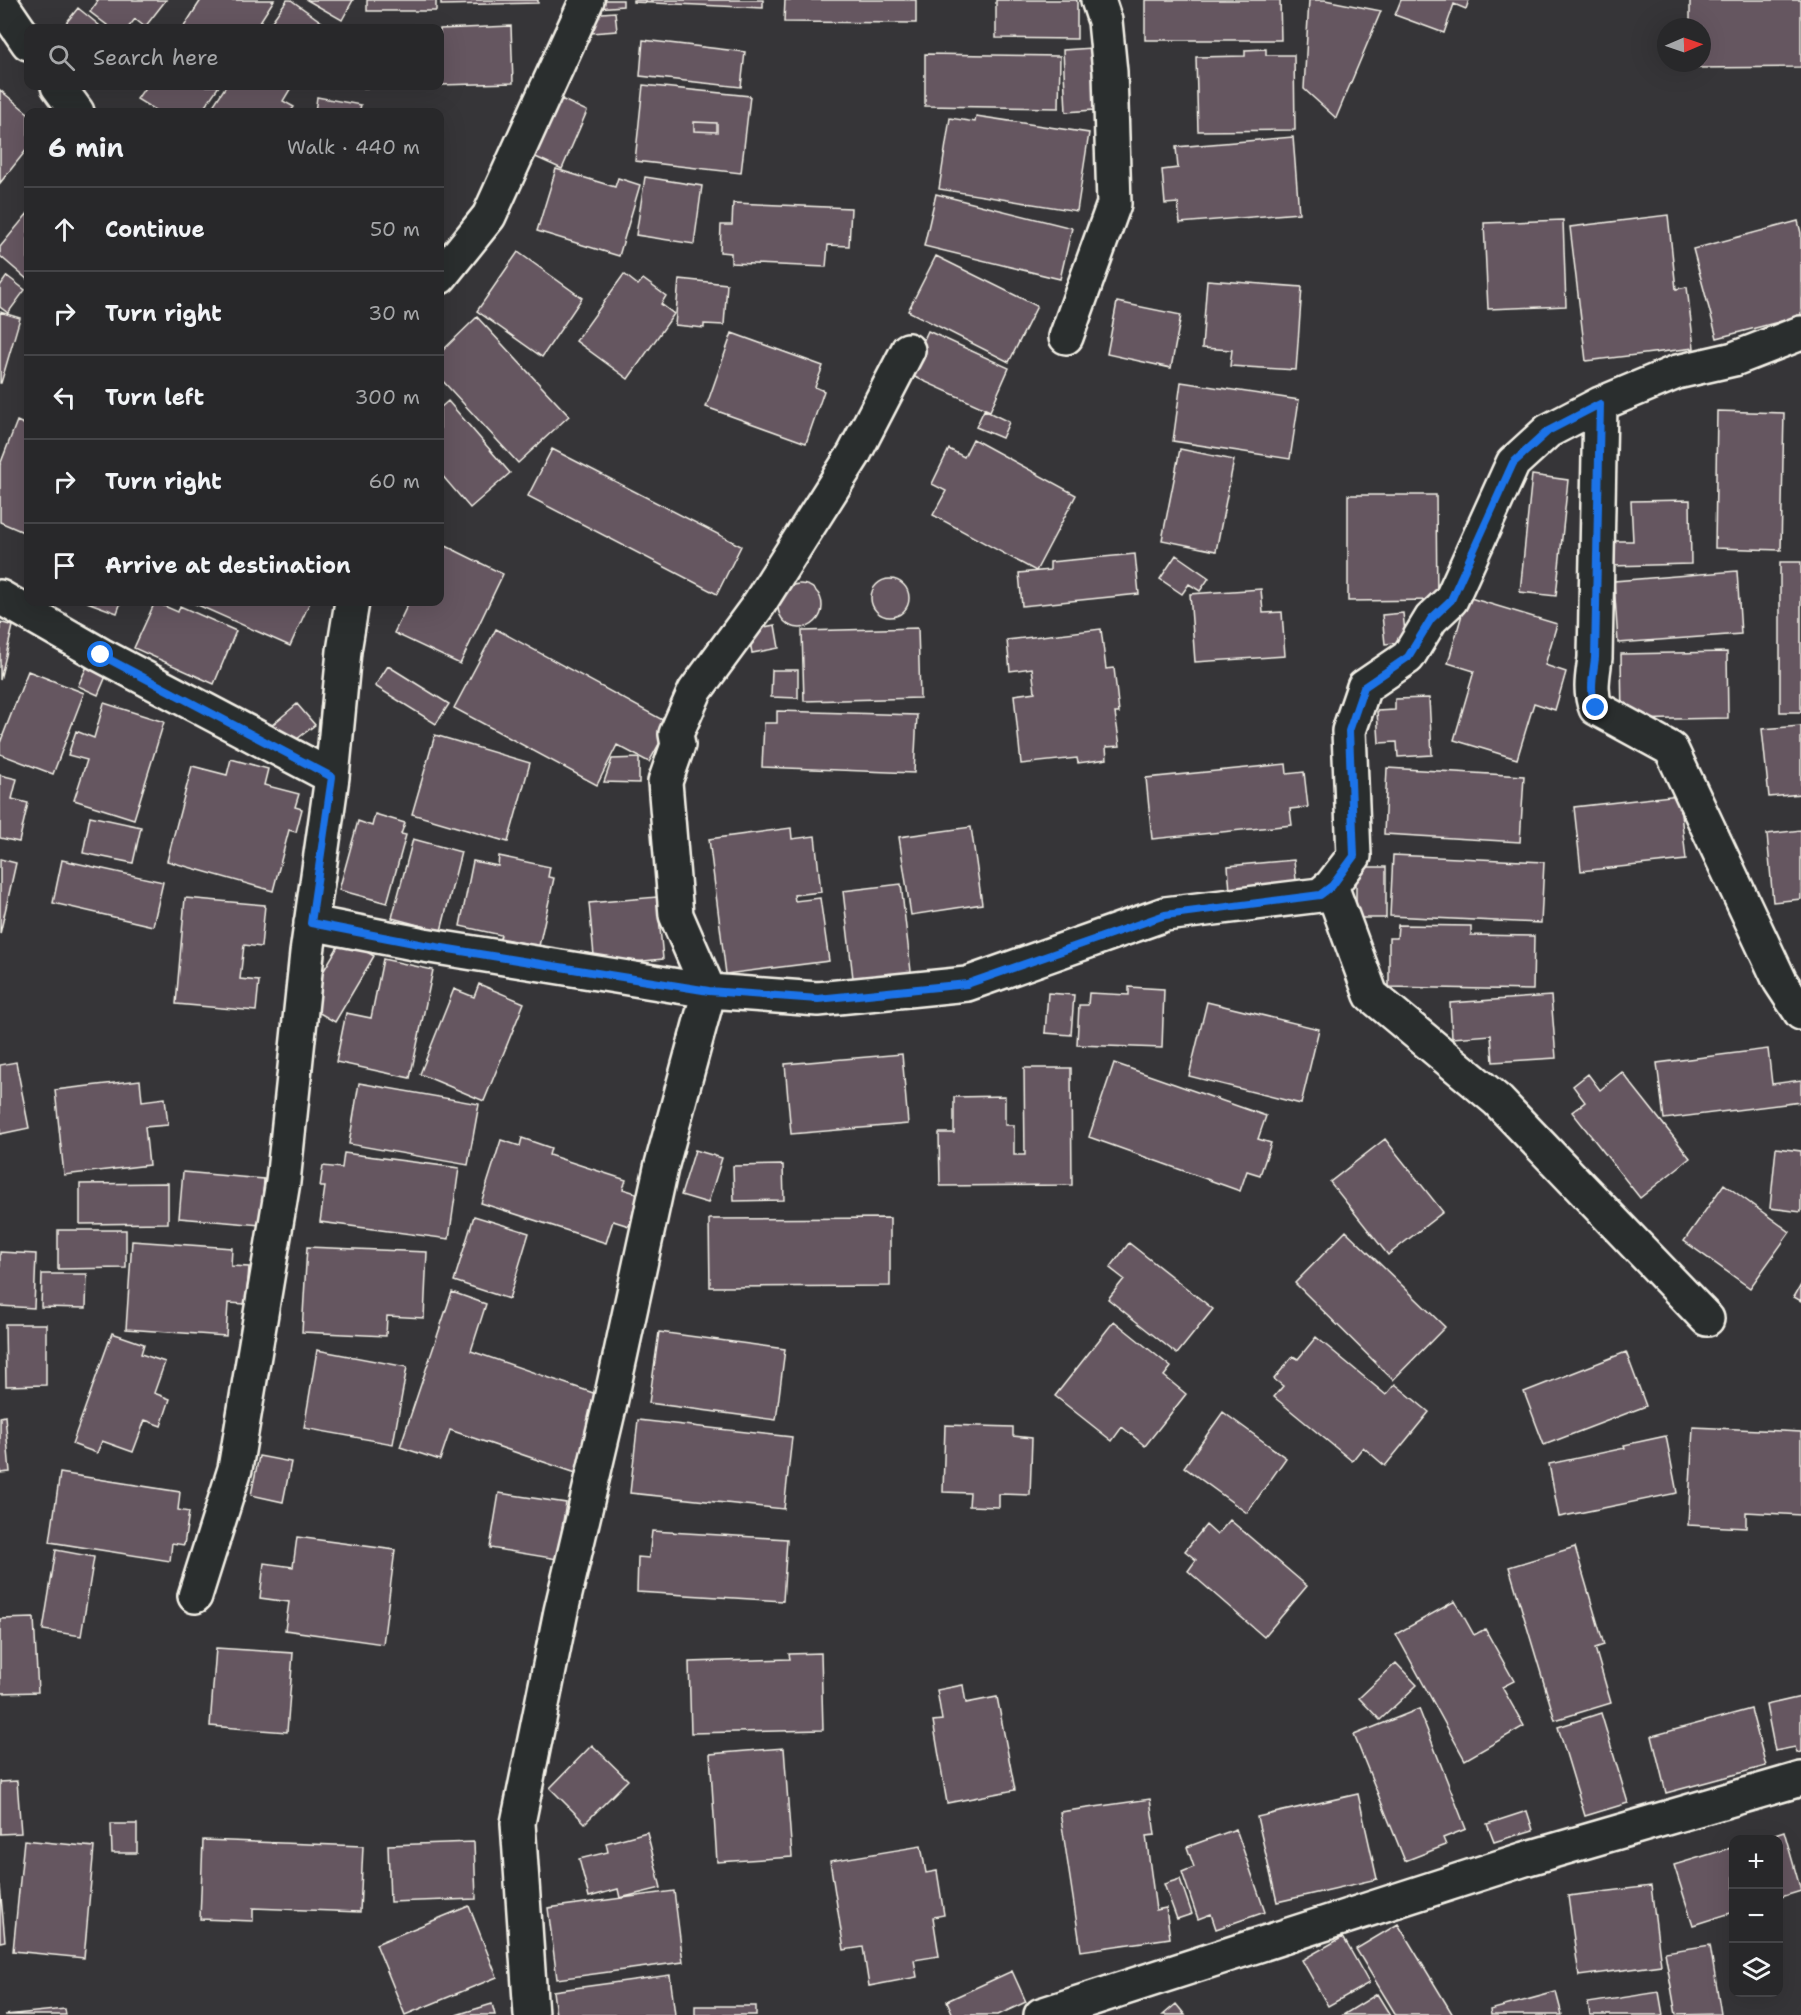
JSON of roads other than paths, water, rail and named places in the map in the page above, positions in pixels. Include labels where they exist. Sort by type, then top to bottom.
[{"type":"street","points":[[444,272],[489,216],[587,0]]},
{"type":"street","points":[[1066,337],[1114,204],[1110,72],[1105,21],[1098,0]]},
{"type":"street","points":[[0,2],[24,37]]},
{"type":"street","points":[[61,90],[74,108]]},
{"type":"street","points":[[311,923],[424,945],[709,991],[818,999],[967,984],[1165,915],[1320,895],[1332,886],[1354,856],[1349,731],[1364,687],[1408,657],[1431,619],[1451,600],[1513,463],[1548,431],[1600,404],[1677,372],[1734,359],[1801,333]]},
{"type":"street","points":[[531,2015],[518,1823],[561,1611],[609,1408],[661,1168],[709,991],[676,915],[665,782],[678,745],[676,734],[695,692],[757,607],[854,454],[908,350]]},
{"type":"street","points":[[1600,404],[1595,658],[1592,698],[1596,708],[1671,749],[1780,981],[1801,1013]]},
{"type":"street","points":[[0,597],[101,655],[332,777]]},
{"type":"street","points":[[195,1596],[235,1468],[283,1182],[311,923],[332,777],[344,651],[351,606]]},
{"type":"street","points":[[1332,886],[1371,995],[1498,1101],[1707,1319]]},
{"type":"street","points":[[1041,2015],[1525,1859],[1801,1779]]}]
